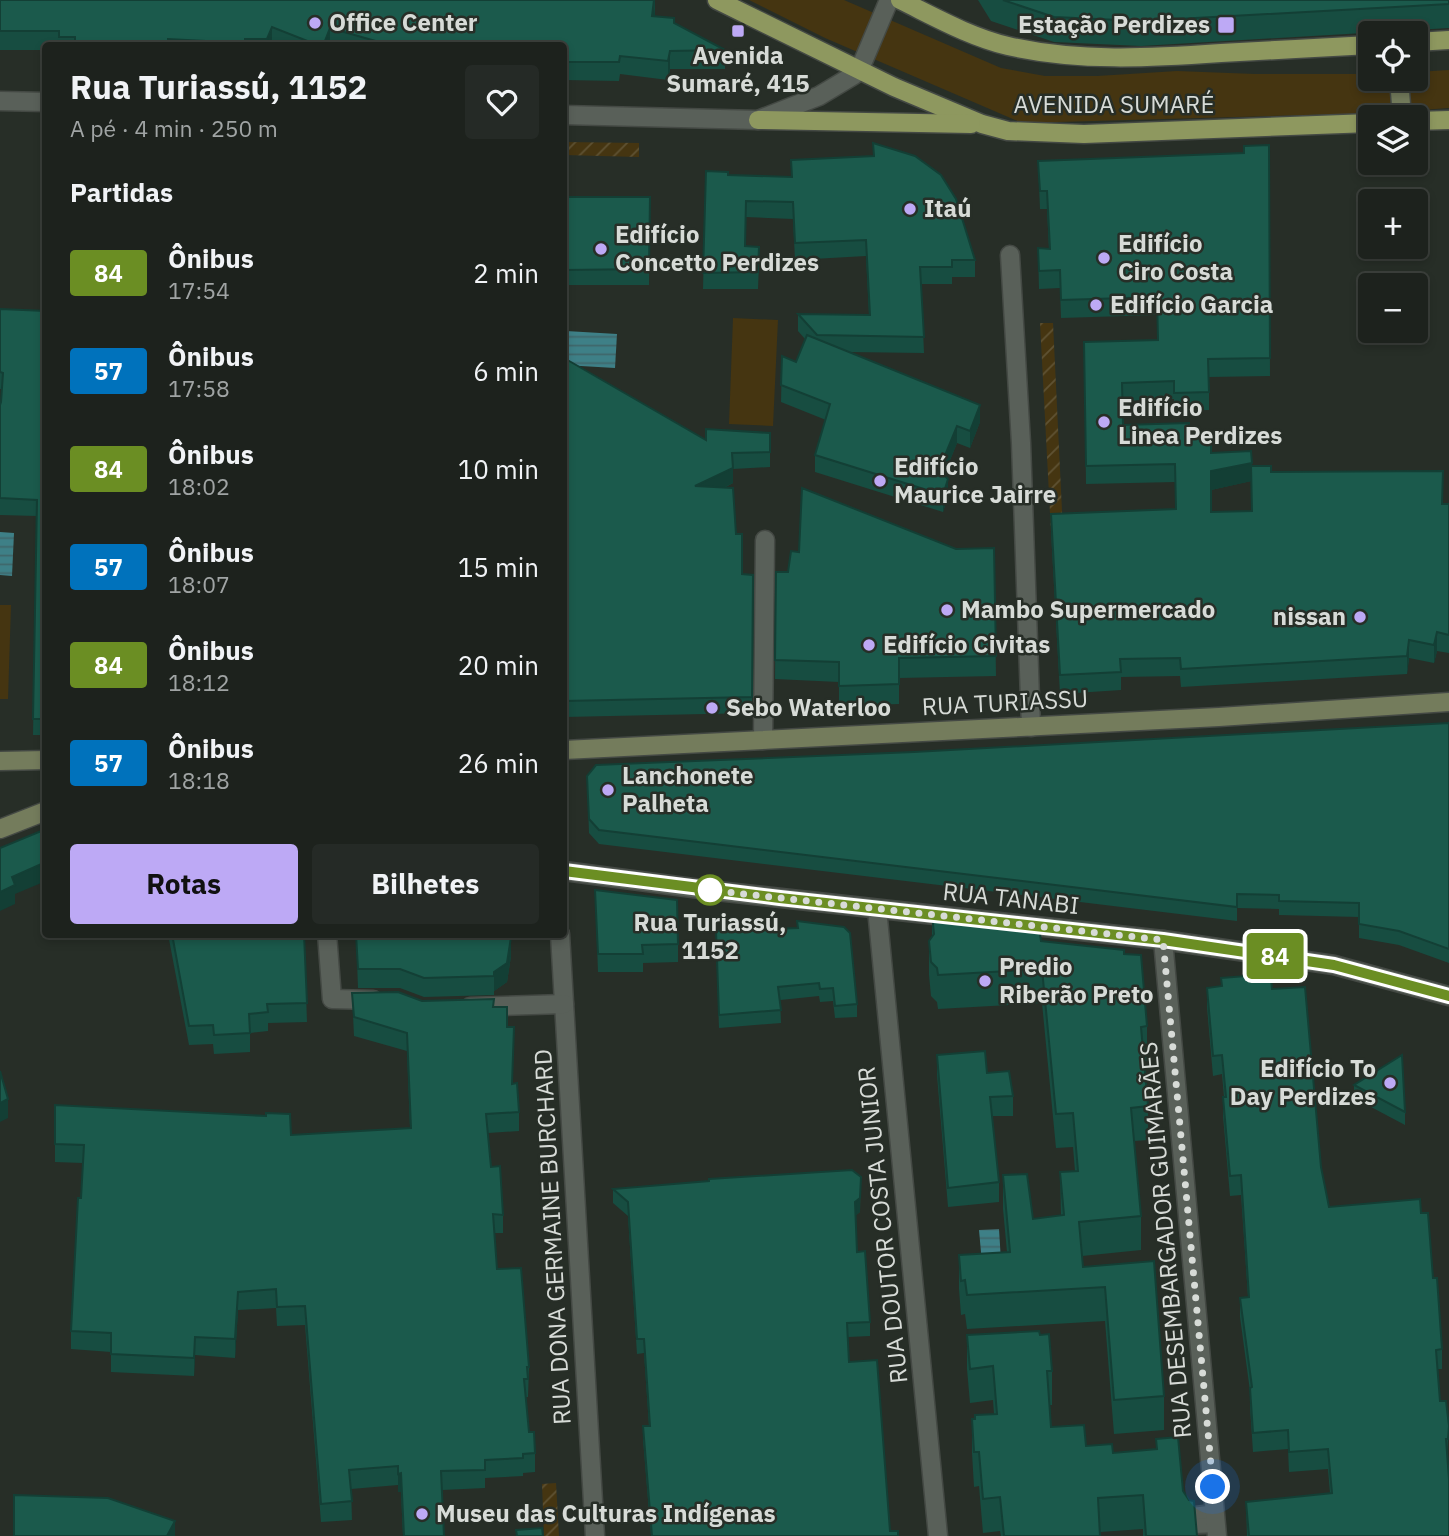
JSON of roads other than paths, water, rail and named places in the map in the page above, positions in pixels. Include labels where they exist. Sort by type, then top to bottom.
[{"type":"main road","name":"AVENIDA SUMARÉ","points":[[717,0],[894,87],[982,124],[1008,131],[1084,134],[1358,123]]},
{"type":"main road","name":"AVENIDA SUMARÉ","points":[[900,0],[975,35],[1006,45],[1056,55],[1107,58],[1358,46]]},
{"type":"main road","points":[[1428,41],[1449,40]]},
{"type":"main road","points":[[758,120],[982,124]]},
{"type":"main road","points":[[1428,121],[1449,120]]},
{"type":"street","points":[[567,115],[758,120],[819,96],[851,77],[859,69],[889,0]]},
{"type":"street","points":[[0,101],[42,102]]},
{"type":"street","points":[[1010,255],[1021,443],[1031,727]]},
{"type":"street","points":[[763,740],[765,540]]},
{"type":"street","name":"RUA TURIASSU","points":[[567,750],[1031,727],[1449,702]]},
{"type":"street","points":[[0,761],[42,760]]},
{"type":"street","points":[[0,829],[42,813]]},
{"type":"street","name":"RUA TANABI","points":[[567,871],[1163,940],[1334,965],[1449,996]]},
{"type":"street","name":"RUA DOUTOR COSTA JUNIOR","points":[[877,909],[938,1536]]},
{"type":"street","points":[[327,938],[332,999],[387,1000]]},
{"type":"street","name":"RUA DONA GERMAINE BURCHARD","points":[[560,938],[595,1536]]},
{"type":"street","name":"RUA DESEMBARGADOR GUIMARÃES","points":[[1163,940],[1217,1524]]},
{"type":"street","points":[[448,1007],[564,1004]]},
{"type":"lane","points":[[1193,1520],[1217,1524]]},
{"type":"water","points":[[567,331],[617,334],[615,368],[567,365]]},
{"type":"water","points":[[0,532],[14,533],[12,576],[0,575]]},
{"type":"water","points":[[999,1229],[1001,1261],[982,1263],[979,1230]]},
{"type":"place","name":"Office Center","points":[[315,23]]},
{"type":"place","name":"Estação Perdizes","points":[[1226,25]]},
{"type":"place","name":"Avenida Sumaré, 415","points":[[738,31]]},
{"type":"place","name":"Itaú","points":[[910,209]]},
{"type":"place","name":"Edifício Concetto Perdizes","points":[[601,249]]},
{"type":"place","name":"Edifício Ciro Costa","points":[[1104,258]]},
{"type":"place","name":"Edifício Garcia","points":[[1096,305]]},
{"type":"place","name":"Edifício Linea Perdizes","points":[[1104,422]]},
{"type":"place","name":"Edifício Maurice Jairre","points":[[880,481]]},
{"type":"place","name":"Mambo Supermercado","points":[[947,610]]},
{"type":"place","name":"nissan","points":[[1360,617]]},
{"type":"place","name":"Edifício Civitas","points":[[869,645]]},
{"type":"place","name":"Sebo Waterloo","points":[[712,708]]},
{"type":"place","name":"Lanchonete Palheta","points":[[608,790]]},
{"type":"place","name":"Rua Turiassú, 1152","points":[[710,890]]},
{"type":"place","name":"Predio Riberão Preto","points":[[985,981]]},
{"type":"place","name":"Edifício To Day Perdizes","points":[[1390,1083]]},
{"type":"place","name":"Museu das Culturas Indígenas","points":[[422,1514]]}]
